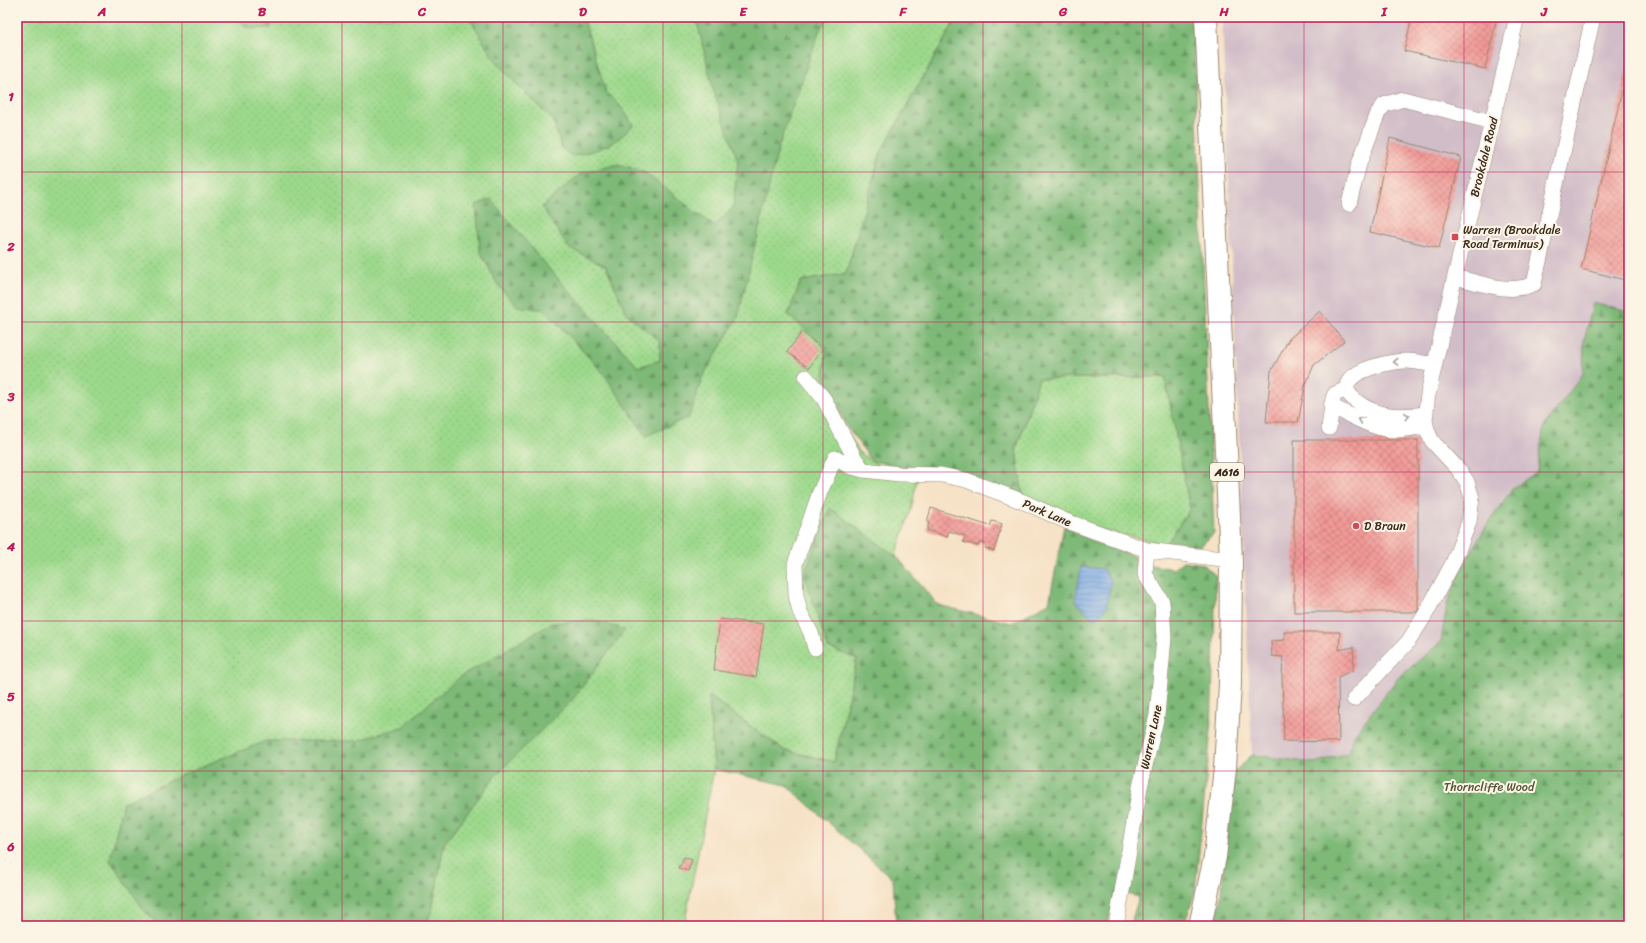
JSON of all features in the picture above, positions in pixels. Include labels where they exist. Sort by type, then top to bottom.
[{"type":"highway","name":"A616","points":[[1200,926],[1215,857],[1225,768],[1230,684],[1232,560],[1206,17]]},
{"type":"street","name":"Brookdale Road","points":[[1426,420],[1435,365],[1450,297],[1517,17]]},
{"type":"street","points":[[1455,277],[1510,289],[1524,288],[1534,284],[1593,17]]},
{"type":"street","points":[[1349,204],[1359,164],[1378,113],[1384,105],[1403,99],[1492,122]]},
{"type":"street","points":[[1426,420],[1380,414],[1360,404],[1350,396],[1347,389],[1350,380],[1358,374],[1390,362],[1408,361],[1435,365]]},
{"type":"street","points":[[806,377],[824,399],[854,457],[863,470]]},
{"type":"street","points":[[1329,428],[1331,406],[1335,394],[1347,389]]},
{"type":"street","points":[[1331,406],[1359,420],[1386,429],[1408,429],[1426,420]]},
{"type":"street","points":[[1354,699],[1408,642],[1425,615],[1454,562],[1469,522],[1472,498],[1467,482],[1459,470],[1432,441],[1426,420]]},
{"type":"street","name":"Park Lane","points":[[815,648],[811,633],[800,612],[796,596],[795,564],[820,492],[836,458],[849,466],[863,470],[900,474],[941,475],[966,480],[1024,502],[1066,521],[1147,550],[1232,560]]},
{"type":"street","name":"Warren Lane","points":[[1116,926],[1140,787],[1157,715],[1163,646],[1162,602],[1145,574],[1147,550]]},
{"type":"shaded area","points":[[1222,17],[1629,17],[1629,312],[1593,304],[1584,342],[1583,374],[1544,426],[1537,472],[1513,488],[1487,525],[1461,570],[1447,604],[1441,642],[1398,678],[1354,735],[1348,753],[1314,763],[1252,755]]},
{"type":"green space","points":[[17,17],[957,17],[881,152],[846,274],[801,281],[788,314],[826,347],[825,380],[844,426],[860,453],[881,467],[919,471],[911,510],[895,558],[857,658],[834,762],[784,750],[709,696],[714,769],[684,926],[17,926]]},
{"type":"green space","points":[[238,17],[272,17],[271,28],[247,29]]},
{"type":"green space","points":[[473,17],[583,17],[606,92],[623,109],[633,125],[620,138],[606,146],[590,152],[572,156],[562,149],[553,120],[519,87],[492,56],[472,22]]},
{"type":"green space","points":[[696,17],[829,17],[820,29],[779,145],[738,317],[702,378],[689,417],[646,436],[604,374],[545,310],[517,306],[497,284],[480,251],[476,205],[491,199],[543,262],[638,367],[660,360],[660,342],[626,313],[606,266],[569,248],[542,207],[580,174],[618,164],[644,172],[714,226],[733,208],[738,161],[713,89]]},
{"type":"green space","points":[[957,17],[1193,17],[1214,533],[1201,546],[1166,544],[1190,509],[1165,377],[1039,379],[1016,450],[1023,497],[920,471],[872,461],[847,427],[824,374],[827,347],[788,315],[801,281],[846,274],[881,152]]},
{"type":"green space","name":"Thorncliffe Wood","points":[[1593,303],[1629,312],[1629,926],[1215,926],[1220,901],[1234,772],[1252,755],[1314,763],[1348,753],[1354,735],[1398,678],[1441,642],[1447,604],[1461,570],[1487,525],[1513,488],[1537,472],[1544,426],[1583,374],[1584,342]]},
{"type":"green space","points":[[1165,377],[1190,509],[1166,544],[1104,531],[1023,497],[1016,450],[1039,379]]},
{"type":"green space","points":[[830,508],[897,557],[938,605],[1011,623],[1049,603],[1064,526],[1096,543],[1131,555],[1145,564],[1173,569],[1183,561],[1203,564],[1216,576],[1211,730],[1195,892],[1184,926],[1130,926],[1139,897],[1118,892],[1106,926],[896,926],[893,879],[786,785],[714,769],[709,696],[784,750],[834,762],[857,659],[828,648],[804,574]]},
{"type":"green space","points":[[593,620],[625,630],[573,699],[495,776],[444,844],[432,911],[424,926],[160,926],[144,910],[110,860],[123,803],[188,772],[266,741],[356,741],[402,727],[460,677],[552,623]]},
{"type":"water","points":[[1081,567],[1104,569],[1111,582],[1106,608],[1095,620],[1075,601]]},
{"type":"building","points":[[1412,17],[1497,17],[1485,69],[1404,51]]},
{"type":"building","points":[[1629,64],[1629,281],[1581,269]]},
{"type":"building","points":[[1390,138],[1461,157],[1439,248],[1370,232]]},
{"type":"building","points":[[1320,311],[1344,341],[1314,365],[1305,386],[1298,422],[1266,422],[1271,371],[1289,339]]},
{"type":"building","points":[[802,332],[822,349],[809,368],[787,352]]},
{"type":"building","name":"D Braun","points":[[1294,440],[1418,440],[1418,612],[1294,612]]},
{"type":"building","points":[[931,508],[990,526],[992,521],[1002,524],[994,551],[985,548],[986,544],[980,542],[978,546],[963,542],[965,536],[949,531],[947,537],[927,530],[929,523],[927,522]]},
{"type":"building","points":[[720,619],[764,624],[756,677],[714,670]]},
{"type":"building","points":[[1284,632],[1340,632],[1339,650],[1354,647],[1353,670],[1338,677],[1339,742],[1284,741],[1282,676],[1283,657],[1272,656],[1271,641],[1285,640]]},
{"type":"building","points":[[684,857],[692,860],[688,871],[679,868]]},
{"type":"place","name":"Warren (Brookdale Road Terminus)","points":[[1455,237]]},
{"type":"place","name":"D Braun","points":[[1356,526]]}]
